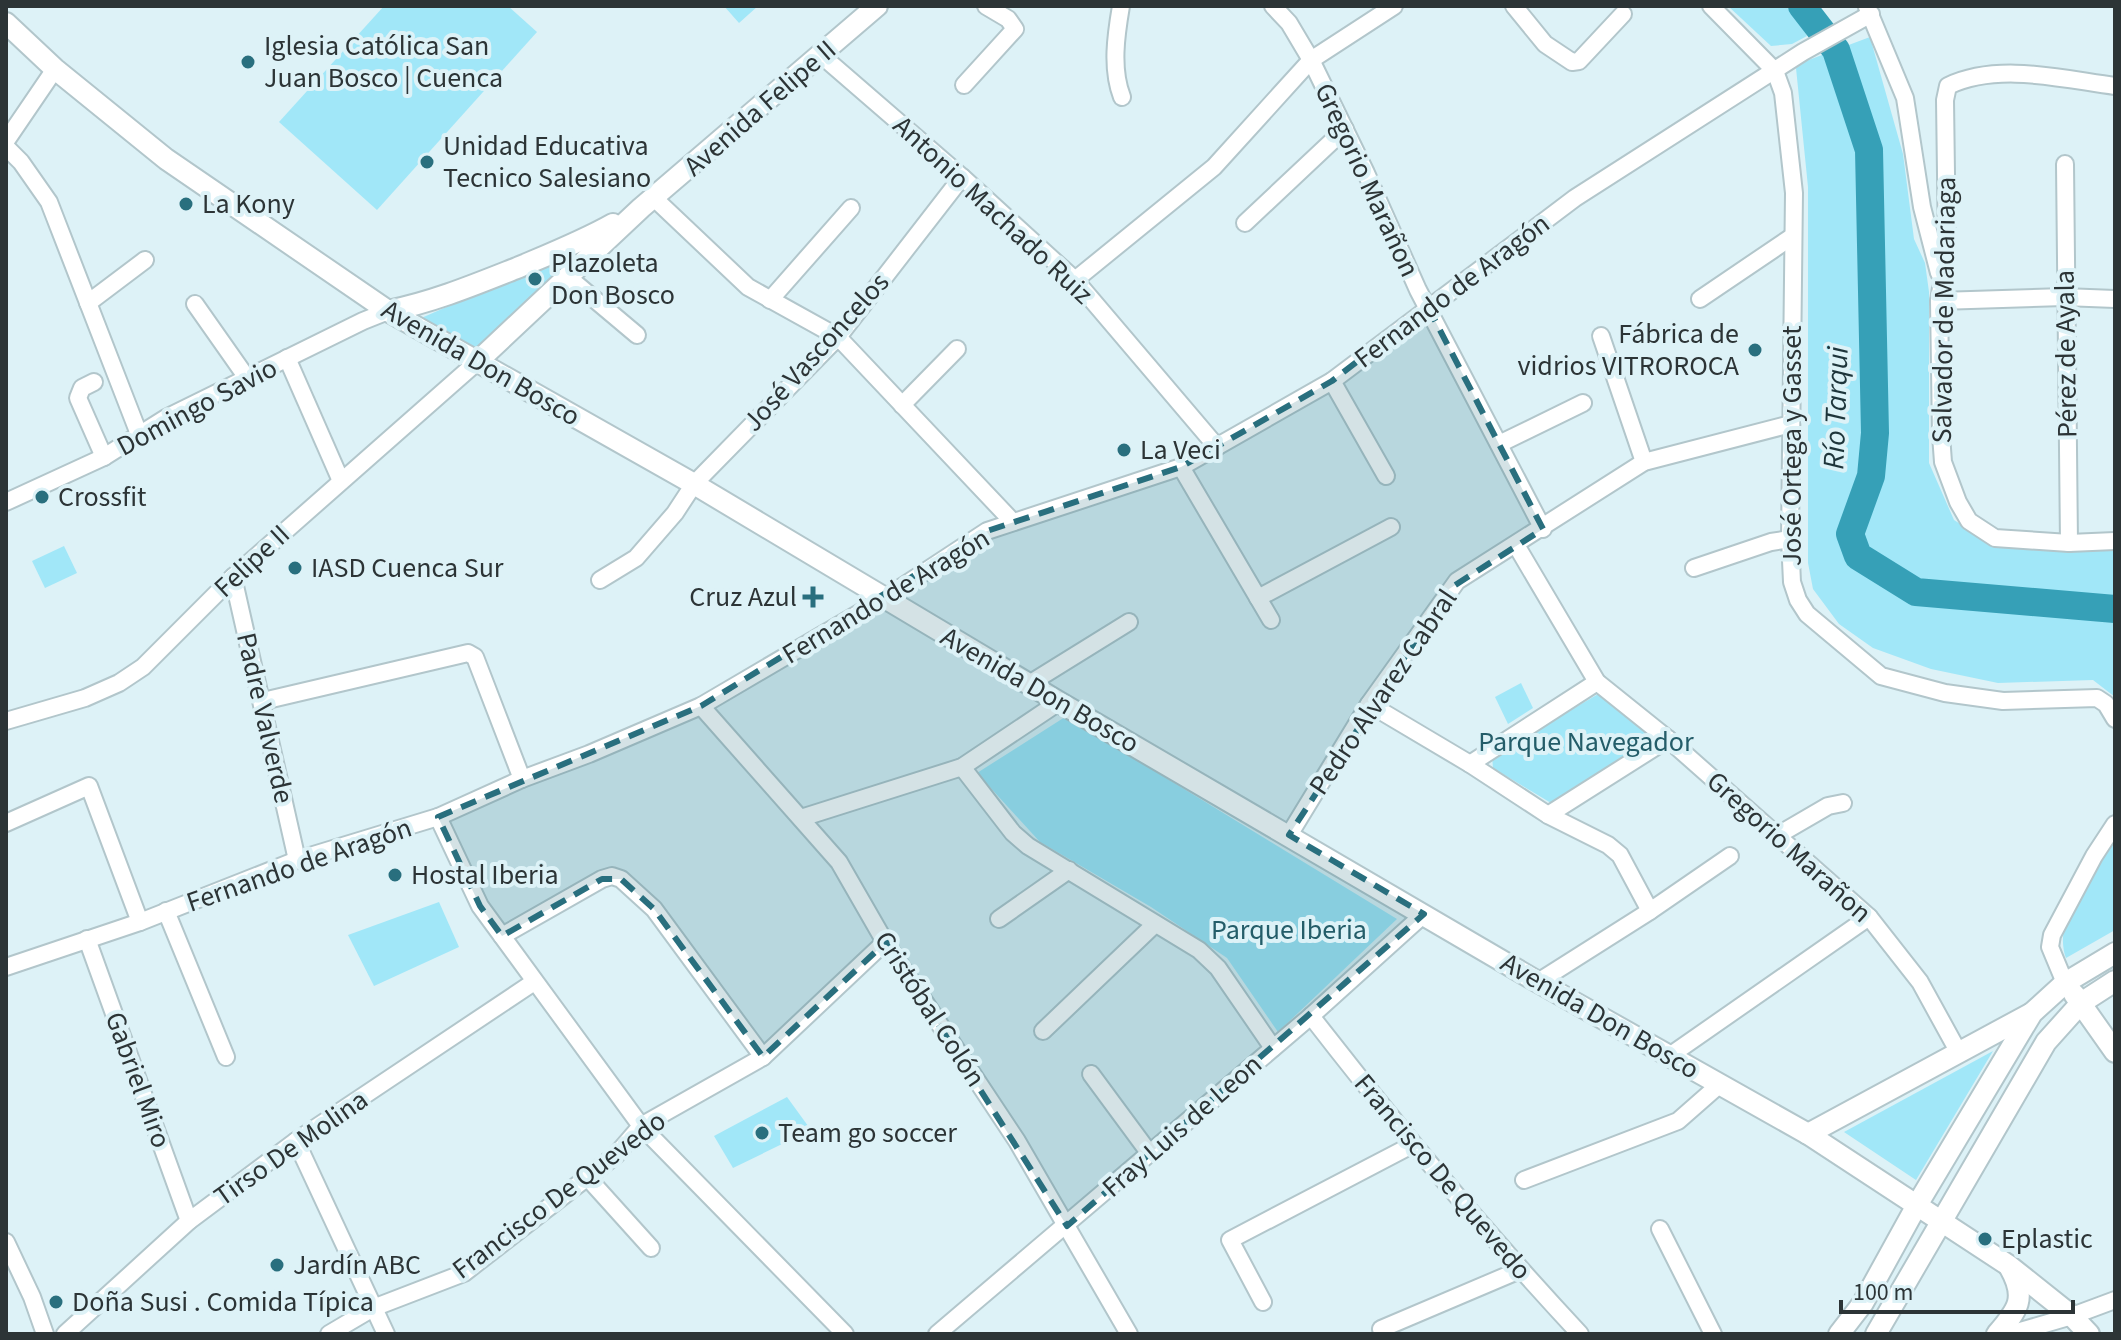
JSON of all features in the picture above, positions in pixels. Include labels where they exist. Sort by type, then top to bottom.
[{"type":"main road","name":"Avenida Felipe II","points":[[477,362],[648,203],[877,6]]},
{"type":"main road","name":"Avenida Don Bosco","points":[[6,23],[55,69],[166,159],[388,311],[694,484],[1538,982],[1808,1134],[2008,1265],[2072,1316],[2089,1334]]},
{"type":"main road","name":"Avenida Felipe II","points":[[388,311],[415,306],[476,285],[596,234],[648,203]]},
{"type":"main road","points":[[1808,1134],[2032,1013],[2065,983],[2108,957],[2115,982],[2081,1003],[2046,1042],[1876,1334]]},
{"type":"main road","points":[[2065,983],[2115,1052]]},
{"type":"main road","points":[[1839,1334],[1863,1303],[1917,1205],[2032,1013]]},
{"type":"main road","points":[[1997,1334],[2014,1315],[2019,1301],[2019,1285],[2008,1265]]},
{"type":"street","points":[[964,85],[1015,29],[1008,19],[986,6]]},
{"type":"street","points":[[1121,6],[1116,46],[1122,97]]},
{"type":"street","name":"Gregorio Marañon","points":[[1273,6],[1289,23],[1311,60],[1428,307],[1543,529]]},
{"type":"street","points":[[1075,280],[1214,167],[1311,60],[1394,6]]},
{"type":"street","points":[[1514,6],[1545,44],[1572,62],[1579,61],[1623,14]]},
{"type":"street","points":[[1711,6],[1775,71]]},
{"type":"street","points":[[1866,14],[1905,98],[1922,207],[1941,282]]},
{"type":"street","name":"Fernando de Aragón","points":[[6,967],[140,922],[297,860],[438,817],[701,706],[885,598],[987,531],[1181,467],[1332,381],[1575,198],[1866,14]]},
{"type":"street","name":"Antonio Machado Ruiz","points":[[821,55],[1075,280],[1217,447]]},
{"type":"street","points":[[55,69],[6,144],[49,202],[139,434]]},
{"type":"street","name":"José Ortega y Gasset","points":[[1775,71],[1783,93],[1794,193],[1790,539],[1792,582],[1798,600],[1807,614],[1872,671],[1891,679],[1945,693],[2003,701],[2097,698],[2106,704],[2115,719]]},
{"type":"street","name":"Salvador de Madariaga","points":[[2115,86],[1994,73],[1966,77],[1948,86],[1945,100],[1947,248],[1939,301],[1943,462],[1962,512],[1976,527],[1995,538],[2069,543],[2115,541]]},
{"type":"street","points":[[1245,223],[1345,129]]},
{"type":"street","name":"Pérez de Ayala","points":[[2065,164],[2064,297],[2069,543]]},
{"type":"street","name":"José Vasconcelos","points":[[600,580],[636,558],[675,513],[694,484],[838,337],[962,177]]},
{"type":"street","points":[[648,203],[748,287],[838,337],[1013,522]]},
{"type":"street","points":[[770,300],[851,208]]},
{"type":"street","points":[[1700,299],[1793,236]]},
{"type":"street","points":[[88,303],[145,260]]},
{"type":"street","points":[[568,277],[637,335]]},
{"type":"street","points":[[1939,301],[2064,297],[2115,299]]},
{"type":"street","points":[[195,304],[247,378]]},
{"type":"street","name":"Domingo Savio","points":[[6,502],[104,457],[139,434],[247,378],[388,311]]},
{"type":"street","points":[[1601,336],[1644,462]]},
{"type":"street","points":[[902,405],[957,349]]},
{"type":"street","points":[[287,358],[341,481]]},
{"type":"street","name":"Felipe II","points":[[6,721],[85,698],[119,683],[143,667],[233,577],[477,362]]},
{"type":"street","points":[[1332,381],[1386,476]]},
{"type":"street","points":[[94,382],[82,388],[78,398],[104,457]]},
{"type":"street","points":[[1499,444],[1583,403]]},
{"type":"street","name":"Pedro Alvarez Cabral","points":[[1289,835],[1369,704],[1449,589],[1644,462],[1791,424]]},
{"type":"street","points":[[1181,467],[1271,620]]},
{"type":"street","points":[[1258,598],[1391,527]]},
{"type":"street","points":[[1694,568],[1771,542],[1790,539]]},
{"type":"street","name":"Gregorio Marañon","points":[[1516,545],[1597,682],[1668,739],[1869,917],[1920,982],[1959,1053]]},
{"type":"street","name":"Padre Valverde","points":[[233,577],[297,860]]},
{"type":"street","points":[[1029,684],[1129,622]]},
{"type":"street","points":[[263,701],[468,653],[475,657],[522,779]]},
{"type":"street","points":[[1470,764],[1597,682]]},
{"type":"street","points":[[801,818],[962,767],[1059,702]]},
{"type":"street","points":[[1369,704],[1548,815],[1608,845],[1620,855],[1650,911]]},
{"type":"street","name":"Cristóbal Colón","points":[[701,706],[839,862],[885,942],[1017,1141],[1129,1334]]},
{"type":"street","points":[[1548,815],[1668,739]]},
{"type":"street","points":[[962,767],[1013,833],[1028,846],[1199,950],[1218,968],[1273,1048]]},
{"type":"street","points":[[6,823],[89,786],[140,922]]},
{"type":"street","points":[[1778,835],[1828,806],[1843,803]]},
{"type":"street","points":[[438,817],[480,906],[641,1126],[845,1334]]},
{"type":"street","points":[[2065,983],[2050,941],[2094,856],[2115,824]]},
{"type":"street","points":[[1538,982],[1730,856]]},
{"type":"street","points":[[999,919],[1069,870]]},
{"type":"street","points":[[502,936],[602,879],[612,876],[621,879],[654,909],[763,1057]]},
{"type":"street","points":[[166,911],[226,1057]]},
{"type":"street","name":"Fray Luis de Leon","points":[[937,1334],[1311,1016],[1424,914]]},
{"type":"street","points":[[1668,1057],[1869,917]]},
{"type":"street","points":[[1043,1031],[1155,924]]},
{"type":"street","name":"Gabriel Miro","points":[[87,939],[189,1221]]},
{"type":"street","name":"Francisco De Quevedo","points":[[329,1334],[373,1308],[464,1273],[616,1155],[641,1126],[763,1057],[885,942]]},
{"type":"street","name":"Tirso De Molina","points":[[65,1334],[189,1221],[296,1141],[534,982]]},
{"type":"street","name":"Francisco De Quevedo","points":[[1311,1016],[1412,1145],[1580,1334]]},
{"type":"street","points":[[1091,1074],[1150,1154]]},
{"type":"street","points":[[1524,1180],[1678,1121],[1719,1085]]},
{"type":"street","points":[[296,1141],[386,1334]]},
{"type":"street","points":[[1263,1302],[1230,1240],[1412,1145]]},
{"type":"street","points":[[587,1177],[651,1248]]},
{"type":"street","points":[[1660,1229],[1713,1334]]},
{"type":"street","points":[[6,1242],[32,1297],[45,1334]]},
{"type":"street","points":[[1381,1329],[1520,1270]]},
{"type":"street","points":[[2010,1334],[2115,1300]]},
{"type":"highlighted area","points":[[1428,307],[1543,529],[1449,589],[1289,835],[1424,914],[1067,1226],[886,942],[763,1057],[654,909],[621,879],[602,879],[502,936],[480,906],[438,817],[701,706],[987,531],[1181,467],[1332,381]]},
{"type":"green space","points":[[384,6],[508,6],[537,32],[377,210],[279,122]]},
{"type":"green space","points":[[724,6],[758,6],[739,23]]},
{"type":"green space","points":[[1728,6],[1789,6],[1796,13],[1807,36],[1792,44],[1771,46]]},
{"type":"green space","points":[[1870,37],[1903,154],[1914,239],[1925,263],[1929,292],[1929,463],[1954,520],[1994,545],[2115,550],[2115,697],[2093,680],[1998,683],[1931,669],[1873,648],[1839,624],[1813,589],[1808,563],[1808,187],[1796,68],[1806,61]]},
{"type":"green space","name":"Plazoleta Don Bosco","points":[[605,238],[474,351],[419,319]]},
{"type":"green space","points":[[64,546],[77,573],[45,588],[32,561]]},
{"type":"green space","points":[[1521,683],[1533,708],[1508,724],[1495,697]]},
{"type":"green space","name":"Parque Navegador","points":[[1600,693],[1648,733],[1648,746],[1551,803],[1493,768],[1492,756]]},
{"type":"green space","name":"Parque Iberia","points":[[1065,717],[1397,919],[1278,1032],[1227,958],[1151,907],[1040,842],[977,773]]},
{"type":"green space","points":[[2115,839],[2115,930],[2066,958],[2063,942],[2070,910],[2086,880]]},
{"type":"green space","points":[[439,902],[459,947],[374,986],[348,935]]},
{"type":"green space","points":[[1993,1051],[1916,1180],[1844,1132]]},
{"type":"green space","name":"Team go soccer","points":[[787,1097],[811,1130],[733,1168],[714,1136]]},
{"type":"waterway","name":"Río Tarqui","points":[[1802,6],[1836,50],[1869,150],[1875,433],[1871,476],[1850,534],[1858,556],[1916,592],[2115,609]]},
{"type":"place","name":"Iglesia Católica San Juan Bosco | Cuenca","points":[[248,62]]},
{"type":"place","name":"Unidad Educativa Tecnico Salesiano","points":[[427,162]]},
{"type":"place","name":"La Kony","points":[[186,204]]},
{"type":"place","name":"Plazoleta Don Bosco","points":[[535,279]]},
{"type":"place","name":"Fábrica de vidrios VITROROCA","points":[[1755,350]]},
{"type":"place","name":"La Veci","points":[[1124,450]]},
{"type":"place","name":"Crossfit","points":[[42,497]]},
{"type":"place","name":"IASD Cuenca Sur","points":[[295,568]]},
{"type":"place","name":"Cruz Azul","points":[[813,597]]},
{"type":"place","name":"Hostal Iberia","points":[[395,875]]},
{"type":"place","name":"Team go soccer","points":[[762,1133]]},
{"type":"place","name":"Eplastic","points":[[1985,1239]]},
{"type":"place","name":"Jardín ABC","points":[[277,1265]]},
{"type":"place","name":"Doña Susi . Comida Típica","points":[[56,1302]]}]
